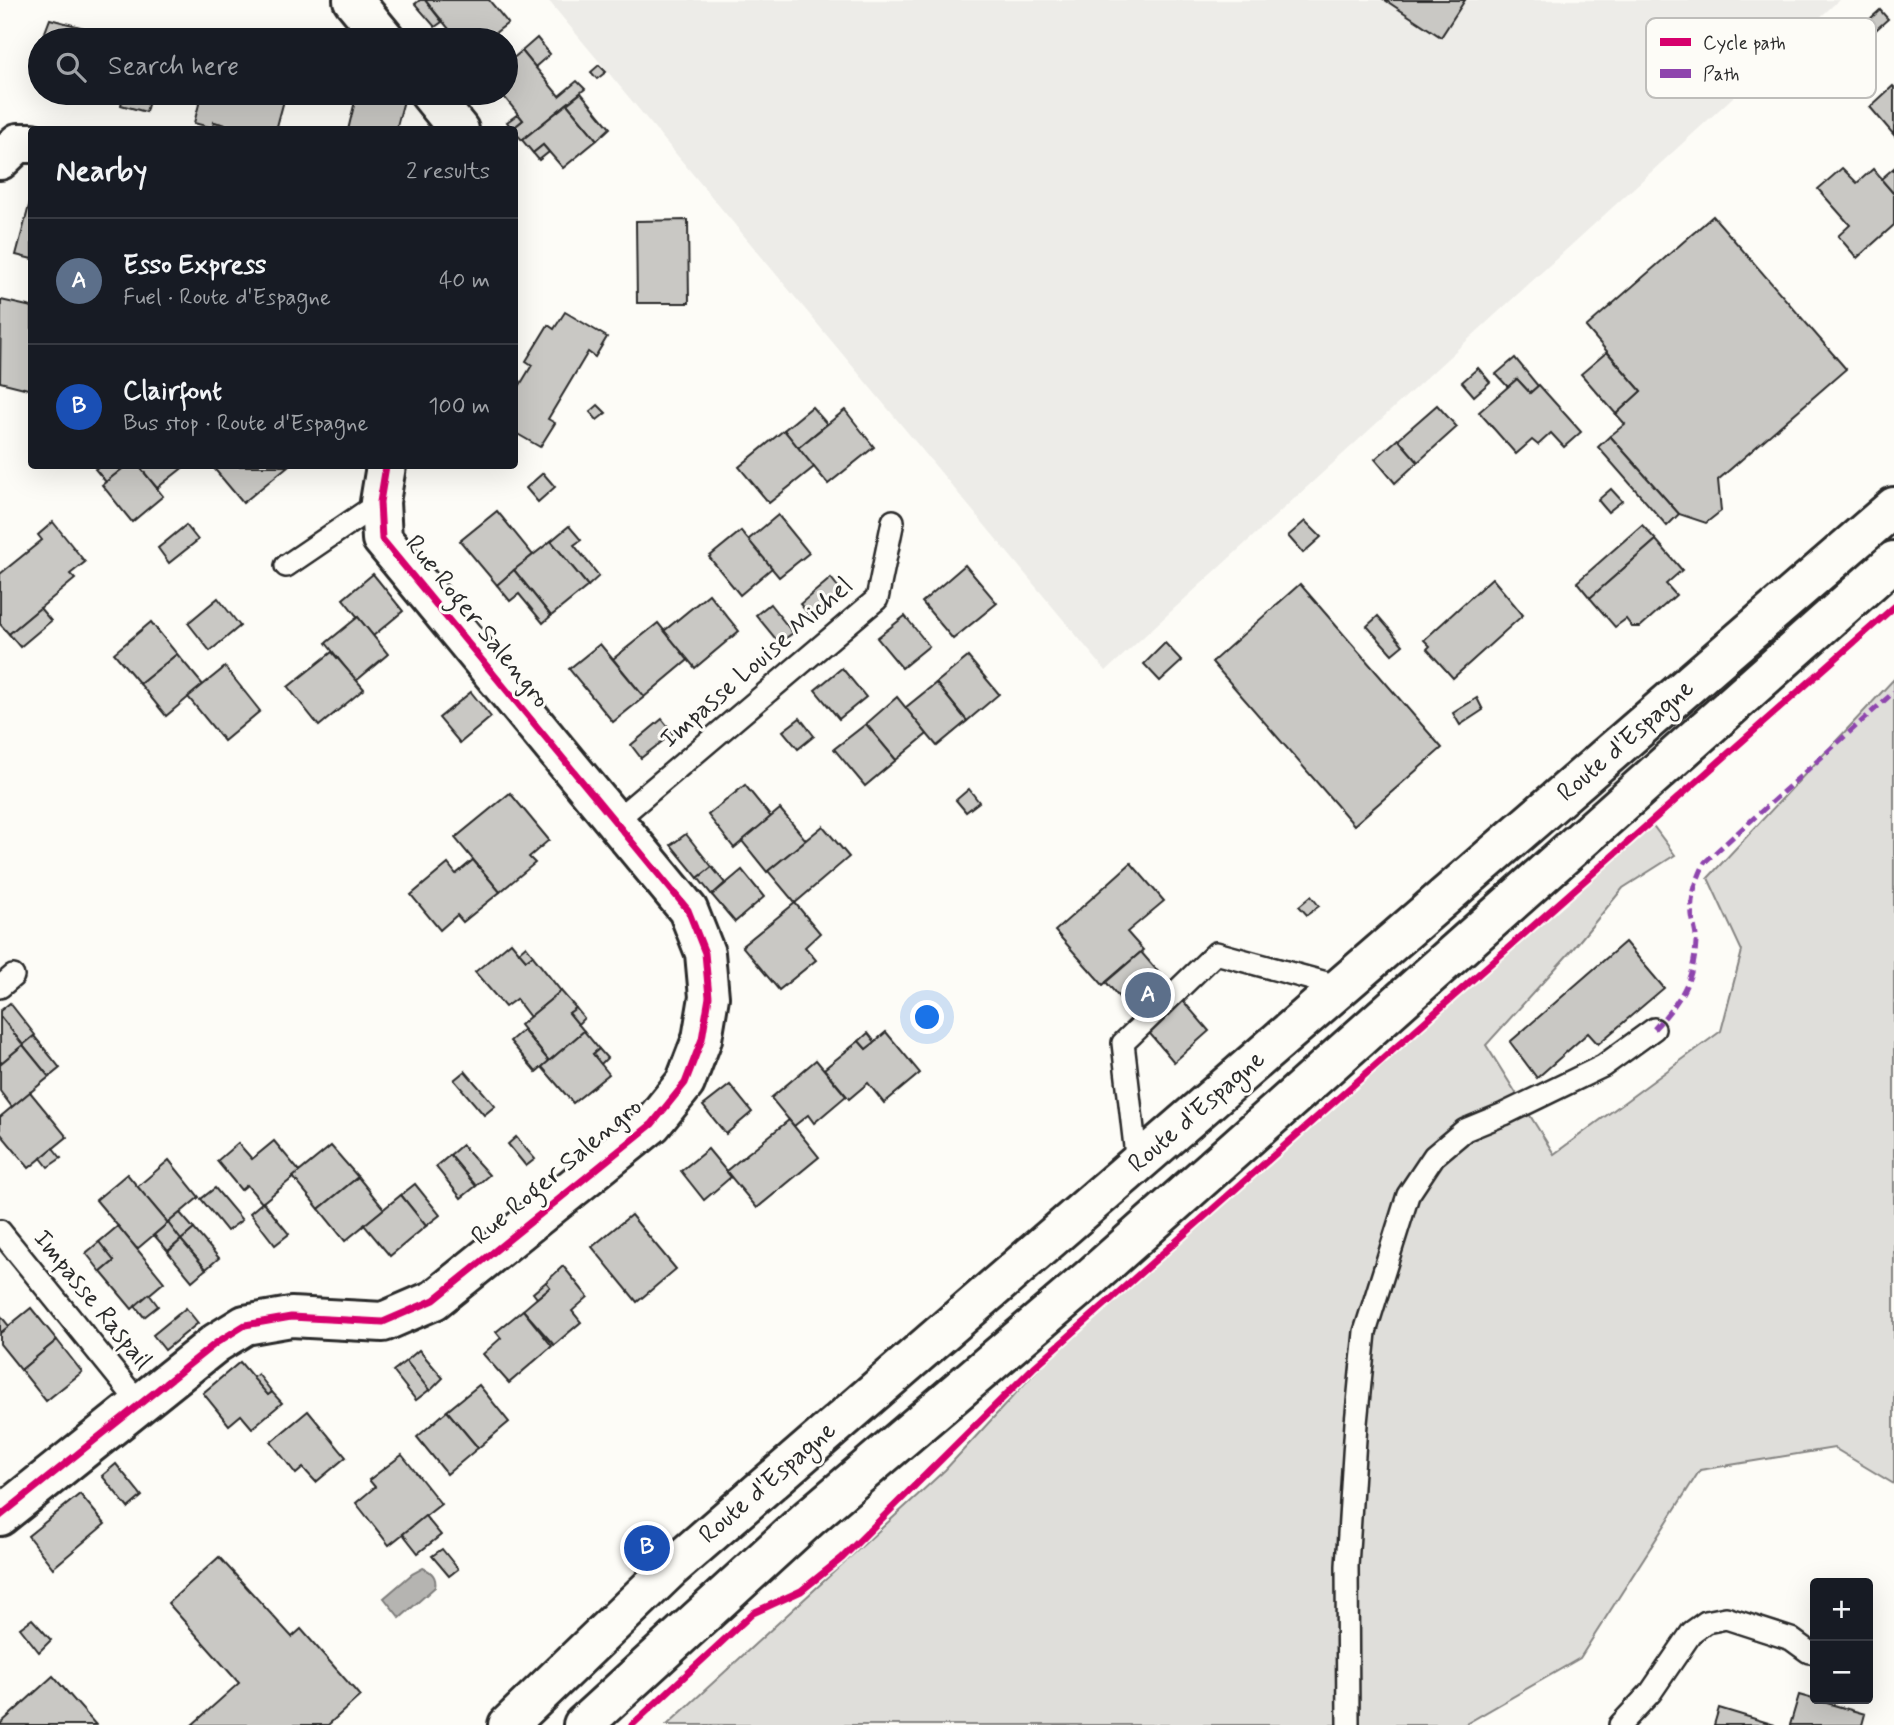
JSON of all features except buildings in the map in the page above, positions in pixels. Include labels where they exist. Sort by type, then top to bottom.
[{"type":"main road","points":[[353,0],[376,28]]},
{"type":"main road","points":[[439,105],[456,126]]},
{"type":"main road","points":[[0,160],[18,143],[28,143]]},
{"type":"main road","name":"Rue Roger Salengro","points":[[0,1516],[216,1343],[246,1325],[291,1317],[383,1322],[434,1300],[653,1124],[685,1083],[702,1039],[709,997],[705,953],[688,910],[382,539],[380,502],[386,469]]},
{"type":"main road","name":"Route d'Espagne","points":[[508,1725],[670,1569],[1894,507]]},
{"type":"main road","name":"Route d'Espagne","points":[[583,1725],[809,1518],[1099,1270],[1894,561]]},
{"type":"lane","points":[[286,566],[380,502]]},
{"type":"lane","name":"Impasse Louise Michel","points":[[614,822],[877,598],[893,521]]},
{"type":"lane","points":[[1136,1164],[1123,1043],[1216,953],[1341,987]]},
{"type":"lane","points":[[1348,1725],[1347,1566],[1365,1332],[1408,1195],[1434,1156],[1465,1130],[1603,1066],[1654,1029]]},
{"type":"lane","name":"Impasse Raspail","points":[[0,1231],[140,1404]]},
{"type":"lane","points":[[1620,1725],[1651,1692],[1692,1632],[1706,1622],[1726,1618],[1791,1639],[1809,1652]]},
{"type":"shaded area","points":[[548,0],[1839,0],[1819,18],[1646,18],[1646,98],[1732,98],[1106,671]]},
{"type":"shaded area","points":[[1894,679],[1894,1484],[1834,1448],[1700,1470],[1580,1658],[1464,1725],[667,1725],[945,1470],[1040,1367],[1543,922],[1651,823],[1675,855],[1623,888],[1572,950],[1486,1045],[1554,1154],[1721,1031],[1742,951],[1708,878]]},
{"type":"shaded area","points":[[423,1568],[433,1575],[435,1587],[400,1618],[384,1598]]},
{"type":"marked path","points":[[1654,1029],[1678,1000],[1692,969],[1696,939],[1692,901],[1705,862],[1894,692]]},
{"type":"cycle path","points":[[0,1516],[216,1343],[245,1325],[291,1317],[383,1322],[434,1300],[652,1124],[685,1083],[702,1039],[709,997],[705,953],[688,910],[382,539],[380,502],[386,469]]},
{"type":"cycle path","points":[[632,1725],[753,1613],[801,1591],[842,1558],[1033,1368],[1894,607]]},
{"type":"place","name":"Esso Express","points":[[1148,995]]},
{"type":"place","name":"Clairfont","points":[[647,1548]]}]
